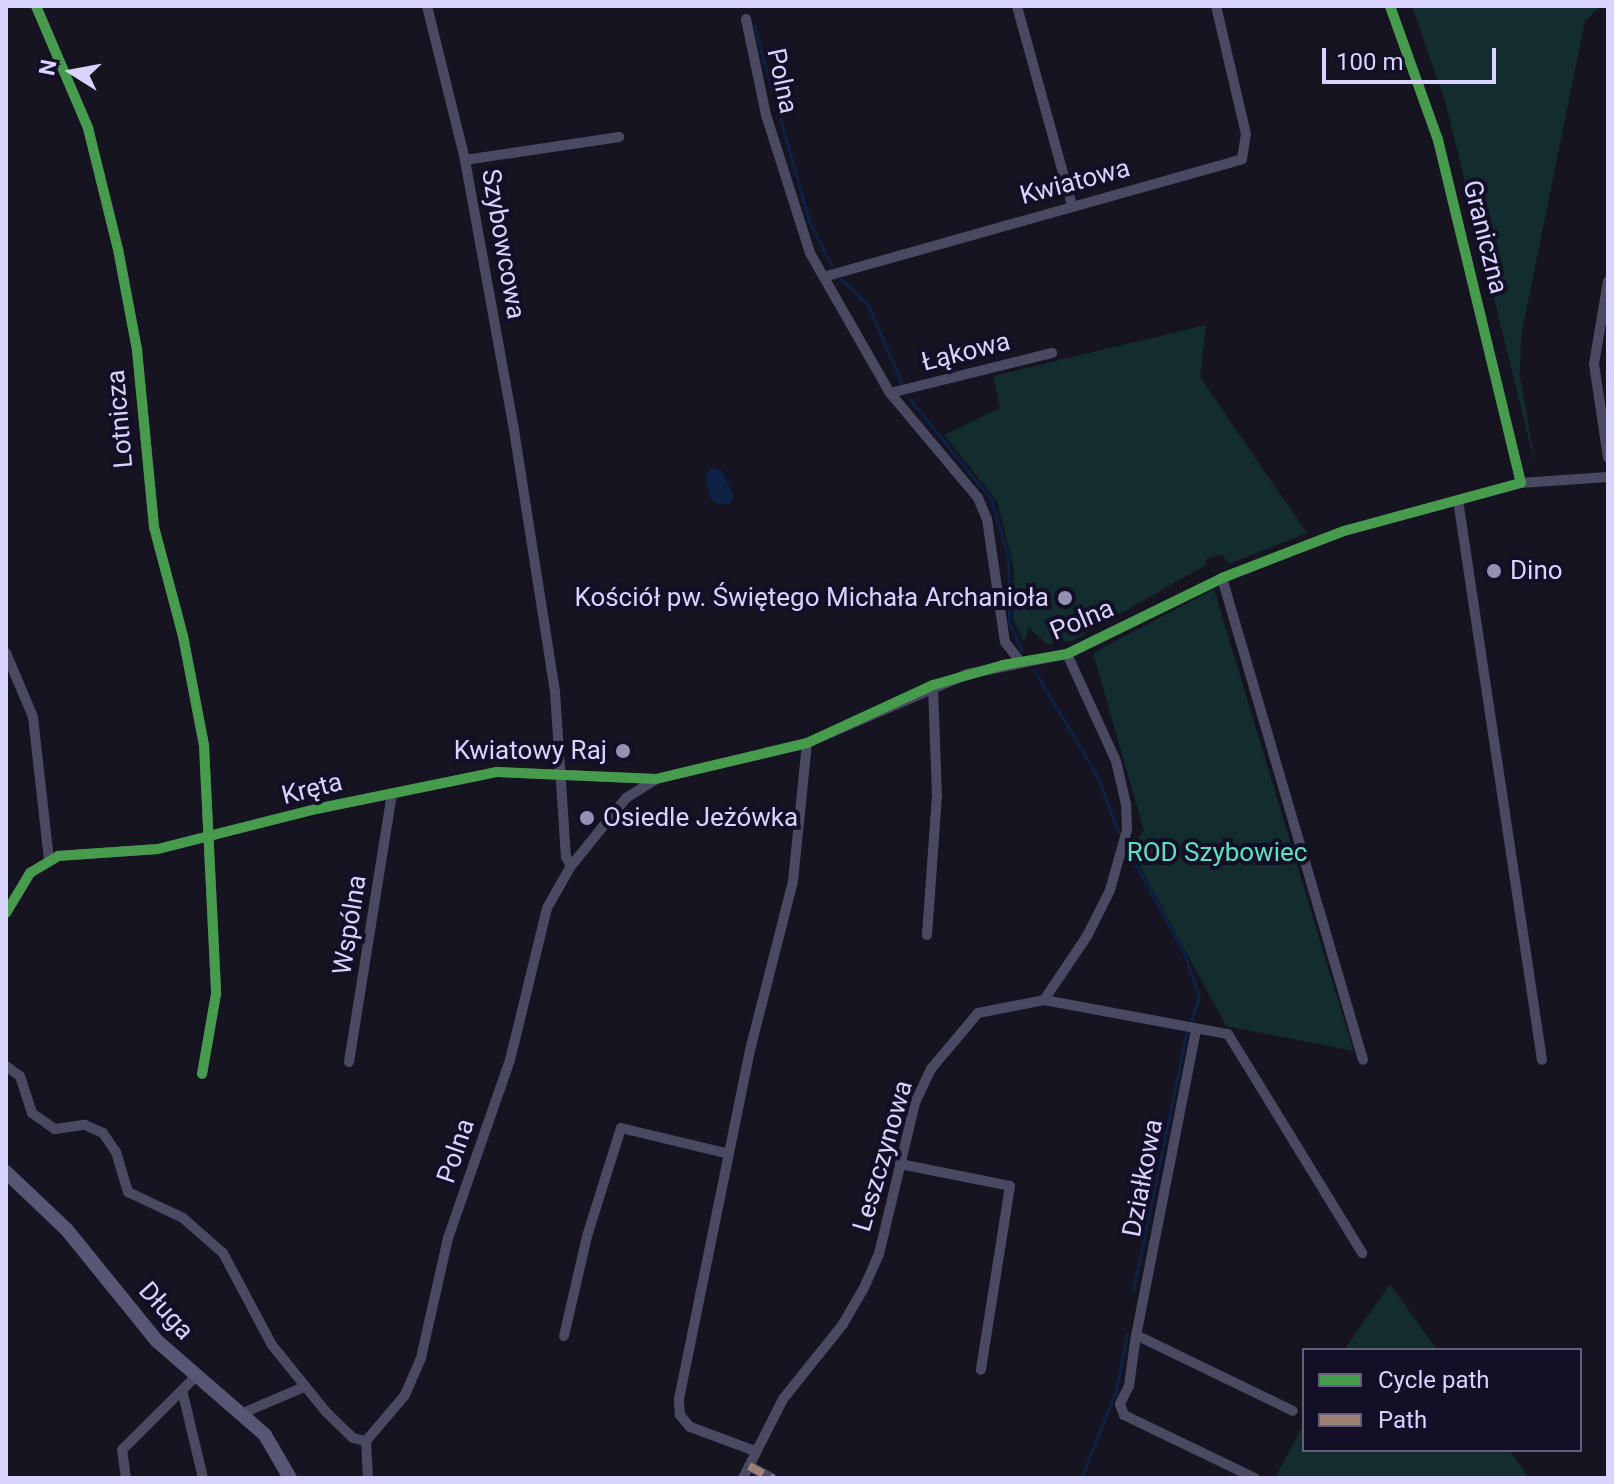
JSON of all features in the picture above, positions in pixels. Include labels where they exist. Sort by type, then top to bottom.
[{"type":"street","name":"Lotnicza","points":[[36,6],[88,128],[118,249],[137,350],[154,527],[183,636],[204,745],[216,994],[202,1074]]},
{"type":"street","name":"Szybowcowa","points":[[427,6],[465,160],[524,493],[555,692],[560,772]]},
{"type":"street","points":[[1017,6],[1072,206]]},
{"type":"street","name":"Kwiatowa","points":[[827,276],[1242,159],[1246,134],[1216,6]]},
{"type":"street","name":"Graniczna","points":[[1390,6],[1438,140],[1521,483]]},
{"type":"street","name":"Polna","points":[[746,19],[766,115],[795,216],[810,253],[827,276],[890,393],[985,514],[1005,642],[1020,661]]},
{"type":"street","points":[[465,160],[619,137]]},
{"type":"street","points":[[1608,281],[1594,364],[1608,458]]},
{"type":"street","name":"Łąkowa","points":[[890,393],[1052,353]]},
{"type":"street","name":"Polna","points":[[366,1441],[405,1395],[421,1358],[448,1238],[510,1060],[547,908],[571,866],[626,798],[656,779],[807,743],[933,685],[1020,661],[1067,654],[1222,578],[1344,531],[1521,483],[1608,477]]},
{"type":"street","points":[[1458,500],[1542,1060]]},
{"type":"street","points":[[1222,578],[1363,1060]]},
{"type":"street","points":[[6,653],[33,717],[49,860],[30,873],[6,913]]},
{"type":"street","points":[[1067,654],[1116,761],[1127,830],[1099,913],[1044,1000],[1228,1034],[1362,1253]]},
{"type":"street","points":[[927,935],[937,796],[933,685]]},
{"type":"street","points":[[755,1451],[690,1427],[680,1415],[750,1050],[795,867],[807,743]]},
{"type":"street","name":"Kręta","points":[[49,860],[158,849],[497,772],[560,772],[656,779]]},
{"type":"street","points":[[560,772],[571,866]]},
{"type":"street","name":"Wspólna","points":[[349,1062],[392,794]]},
{"type":"street","name":"Leszczynowa","points":[[743,1478],[783,1399],[843,1324],[863,1290],[879,1254],[915,1103],[951,1039],[978,1013],[1044,1000]]},
{"type":"street","name":"Działkowa","points":[[1194,1029],[1129,1386],[1120,1404],[1124,1415],[1255,1478]]},
{"type":"street","points":[[6,1066],[20,1076],[32,1113],[55,1129],[85,1125],[103,1133],[116,1152],[128,1192],[183,1218],[223,1253],[259,1325],[304,1387],[353,1438],[366,1441],[368,1478]]},
{"type":"street","points":[[564,1336],[587,1236],[621,1128],[729,1154]]},
{"type":"street","points":[[900,1164],[1010,1186],[981,1370]]},
{"type":"street","name":"Długa","points":[[6,1172],[67,1230],[157,1341],[265,1435],[290,1478]]},
{"type":"street","points":[[1136,1335],[1293,1411]]},
{"type":"street","points":[[126,1478],[122,1450],[183,1394],[195,1377]]},
{"type":"street","points":[[243,1413],[304,1387]]},
{"type":"street","points":[[183,1394],[203,1478]]},
{"type":"street","points":[[749,1466],[772,1478]]},
{"type":"green space","points":[[1412,6],[1601,6],[1585,21],[1521,336],[1520,376],[1536,468],[1446,105]]},
{"type":"green space","points":[[1206,325],[1200,377],[1307,533],[1229,564],[1222,554],[1205,560],[1206,565],[1072,641],[1047,644],[1029,628],[1024,642],[1013,619],[1014,569],[997,501],[944,435],[1000,408],[993,376]]},
{"type":"green space","name":"ROD Szybowiec","points":[[1214,589],[1354,1051],[1226,1026],[1130,848],[1144,831],[1093,653]]},
{"type":"green space","points":[[1390,1284],[1436,1348],[1345,1348]]},
{"type":"green space","points":[[1302,1428],[1302,1452],[1510,1452],[1529,1478],[1275,1478]]},
{"type":"water","points":[[710,468],[722,470],[734,496],[730,504],[717,505],[710,498],[705,477]]},
{"type":"waterway","points":[[754,25],[809,221],[832,267]]},
{"type":"waterway","points":[[840,278],[868,305],[902,384]]},
{"type":"waterway","points":[[908,397],[991,499],[1008,557],[1009,622],[1022,651]]},
{"type":"waterway","points":[[1034,670],[1096,774],[1119,833]]},
{"type":"waterway","points":[[1128,850],[1185,955],[1199,997],[1186,1035],[1133,1290]]},
{"type":"waterway","points":[[1081,1478],[1116,1390],[1127,1334]]},
{"type":"marked path","points":[[749,1466],[772,1478]]},
{"type":"cycle path","points":[[36,6],[88,128],[118,249],[137,350],[154,527],[183,636],[204,745],[216,994],[202,1074]]},
{"type":"cycle path","points":[[6,913],[30,873],[58,856],[158,849],[316,809],[497,772],[656,779],[807,743],[933,685],[1003,665],[1067,654],[1222,578],[1344,531],[1521,483],[1438,140],[1390,6]]},
{"type":"place","name":"Dino","points":[[1494,571]]},
{"type":"place","name":"Kościół pw. Świętego Michała Archanioła","points":[[1065,598]]},
{"type":"place","name":"Kwiatowy Raj","points":[[623,751]]},
{"type":"place","name":"Osiedle Jeżówka","points":[[587,818]]}]
